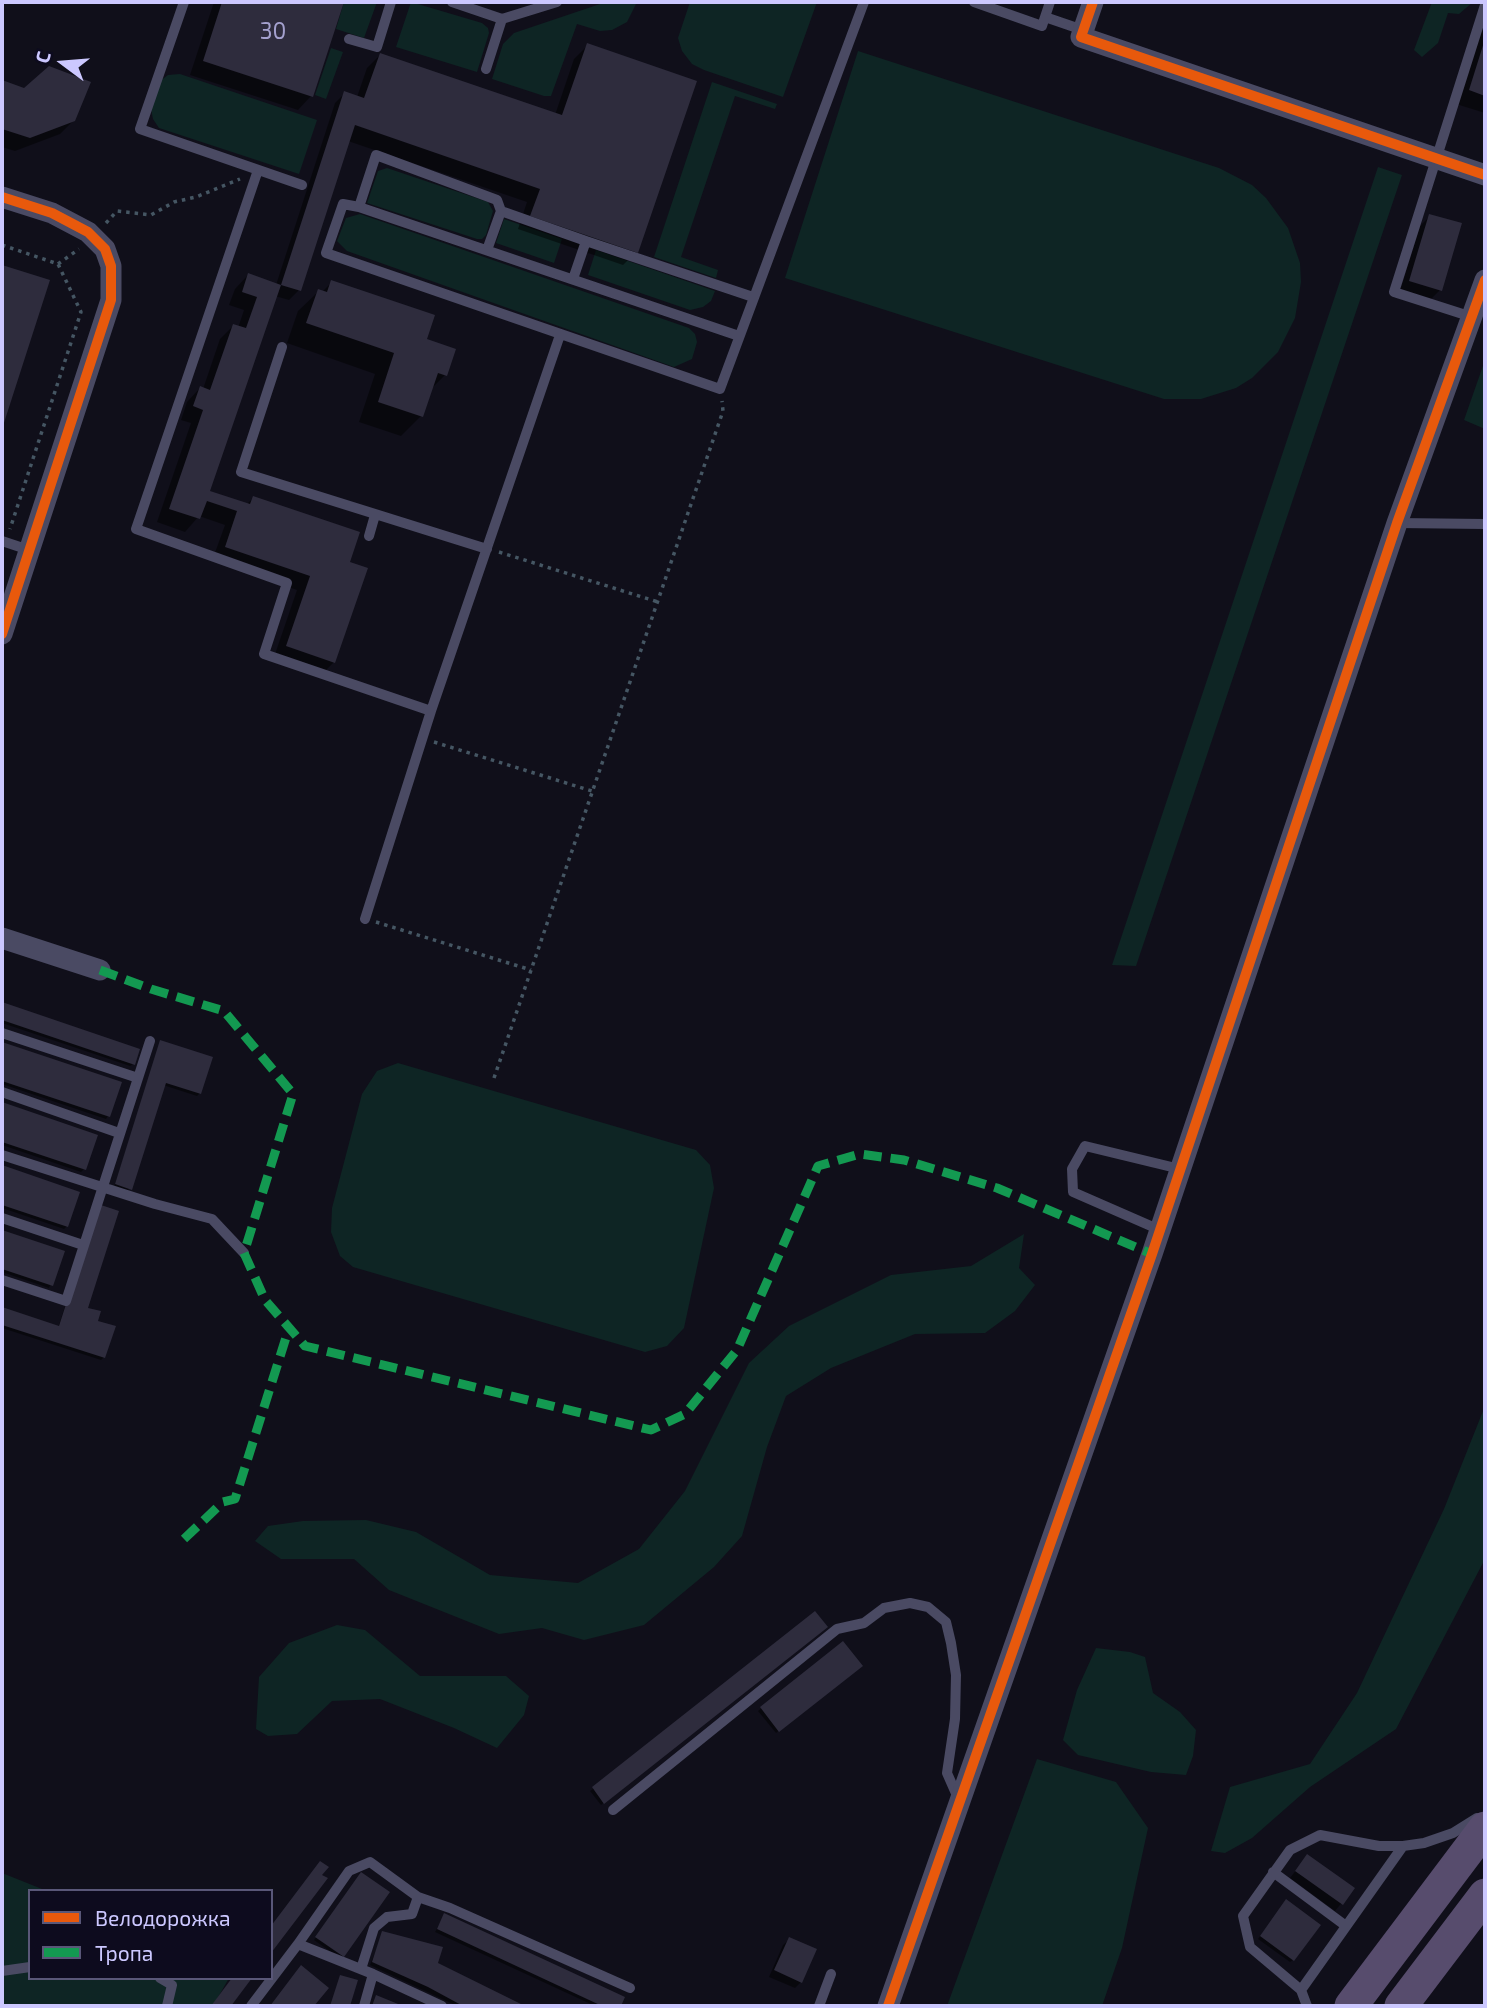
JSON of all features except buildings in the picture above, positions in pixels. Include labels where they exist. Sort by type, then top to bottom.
[{"type":"main road","points":[[1351,2006],[1485,1828]]},
{"type":"main road","points":[[1401,2006],[1485,1895]]},
{"type":"street","points":[[1093,2],[1081,37],[1485,175]]},
{"type":"street","points":[[2,197],[52,214],[88,232],[105,249],[111,266],[111,300],[2,635]]},
{"type":"street","points":[[888,2006],[1160,1230],[1397,523],[1485,280]]},
{"type":"street","points":[[2,938],[100,970]]},
{"type":"lane","points":[[184,2],[140,129],[257,173],[302,186]]},
{"type":"lane","points":[[349,39],[377,47],[391,2]]},
{"type":"lane","points":[[452,2],[502,19],[557,2]]},
{"type":"lane","points":[[739,336],[359,207],[343,204],[326,253],[720,389],[864,2]]},
{"type":"lane","points":[[974,2],[1042,26],[1050,2]]},
{"type":"lane","points":[[1472,317],[1394,292],[1485,5]]},
{"type":"lane","points":[[1045,17],[1083,30]]},
{"type":"lane","points":[[486,69],[502,19]]},
{"type":"lane","points":[[359,207],[376,155],[497,200],[501,211],[487,250]]},
{"type":"lane","points":[[257,173],[136,529],[287,583],[264,654],[431,711]]},
{"type":"lane","points":[[501,211],[753,297]]},
{"type":"lane","points":[[573,279],[586,241]]},
{"type":"lane","points":[[365,919],[431,711],[560,335]]},
{"type":"lane","points":[[282,347],[241,472],[487,548]]},
{"type":"lane","points":[[369,537],[375,515]]},
{"type":"lane","points":[[1397,523],[1485,524]]},
{"type":"lane","points":[[4,541],[29,550]]},
{"type":"lane","points":[[2,1033],[138,1079]]},
{"type":"lane","points":[[2,1280],[65,1301],[150,1041]]},
{"type":"lane","points":[[2,1092],[119,1133]]},
{"type":"lane","points":[[1160,1230],[1073,1192],[1072,1169],[1085,1146],[1180,1169]]},
{"type":"lane","points":[[2,1155],[212,1219],[244,1253]]},
{"type":"lane","points":[[2,1218],[83,1245]]},
{"type":"lane","points":[[613,1810],[837,1629],[864,1623],[884,1608],[910,1603],[928,1607],[946,1622],[956,1675],[955,1719],[947,1773],[960,1803]]},
{"type":"lane","points":[[1307,2006],[1301,1990],[1250,1947],[1243,1916],[1290,1850],[1320,1835],[1378,1846],[1424,1843],[1453,1833],[1485,1812]]},
{"type":"lane","points":[[1301,1990],[1403,1846]]},
{"type":"lane","points":[[273,1977],[349,1871],[370,1862],[418,1897],[450,1908],[630,1989]]},
{"type":"lane","points":[[1273,1872],[1346,1926]]},
{"type":"lane","points":[[361,1969],[374,1928],[387,1917],[412,1914],[418,1897]]},
{"type":"lane","points":[[298,1944],[373,1974],[434,2005]]},
{"type":"lane","points":[[2,1971],[28,1967]]},
{"type":"lane","points":[[364,2006],[373,1974]]},
{"type":"lane","points":[[819,2006],[831,1974]]},
{"type":"lane","points":[[163,1980],[172,1985],[167,2006]]},
{"type":"lane","points":[[251,2006],[271,1980]]},
{"type":"path","points":[[58,264],[79,249],[88,232],[106,223],[117,211],[150,215],[174,202],[196,197],[257,173]]},
{"type":"path","points":[[2,245],[58,264],[81,312],[4,541]]},
{"type":"path","points":[[494,1077],[723,411],[720,389]]},
{"type":"path","points":[[487,548],[658,602]]},
{"type":"path","points":[[423,739],[592,791]]},
{"type":"path","points":[[365,919],[531,970]]},
{"type":"green space","points":[[344,2],[377,2],[364,38],[336,29]]},
{"type":"green space","points":[[411,2],[482,23],[488,28],[489,33],[477,72],[396,47]]},
{"type":"green space","points":[[606,2],[637,2],[627,22],[612,30],[600,31],[577,24],[551,96],[492,79],[503,44],[514,33]]},
{"type":"green space","points":[[690,2],[817,2],[783,97],[692,64],[682,51],[678,38]]},
{"type":"green space","points":[[1432,2],[1473,2],[1459,14],[1448,13],[1438,43],[1422,57],[1414,50]]},
{"type":"green space","points":[[331,48],[343,52],[326,99],[315,95]]},
{"type":"green space","points":[[858,51],[1219,168],[1252,185],[1266,198],[1288,228],[1300,263],[1301,282],[1295,318],[1278,352],[1252,378],[1236,388],[1201,399],[1164,399],[785,278]]},
{"type":"green space","points":[[180,74],[317,120],[299,174],[159,128],[151,109],[160,81],[168,75]]},
{"type":"green space","points":[[712,82],[777,104],[775,109],[735,96],[681,257],[718,270],[716,278],[654,257]]},
{"type":"green space","points":[[1378,167],[1402,175],[1136,966],[1112,965]]},
{"type":"green space","points":[[387,168],[488,202],[493,211],[486,235],[477,239],[367,203],[378,171]]},
{"type":"green space","points":[[360,214],[689,328],[695,334],[697,342],[692,359],[674,367],[347,251],[337,241],[346,218]]},
{"type":"green space","points":[[504,219],[562,239],[554,263],[496,243]]},
{"type":"green space","points":[[596,250],[715,291],[711,301],[703,307],[690,310],[588,275]]},
{"type":"green space","points":[[1485,360],[1485,429],[1464,420]]},
{"type":"green space","points":[[398,1063],[696,1150],[710,1165],[714,1188],[684,1328],[667,1346],[645,1352],[353,1267],[340,1256],[331,1232],[332,1208],[362,1094],[377,1071]]},
{"type":"green space","points":[[1024,1234],[1019,1268],[1035,1285],[1015,1311],[985,1333],[915,1334],[831,1368],[786,1396],[767,1447],[742,1536],[714,1567],[644,1625],[584,1640],[542,1628],[499,1634],[389,1590],[354,1559],[281,1559],[255,1541],[268,1526],[303,1521],[366,1520],[416,1532],[490,1575],[578,1583],[639,1549],[685,1491],[749,1363],[789,1326],[891,1275],[971,1266]]},
{"type":"green space","points":[[1485,1406],[1485,1559],[1396,1729],[1310,1787],[1252,1838],[1225,1853],[1211,1851],[1230,1787],[1310,1764],[1357,1693],[1444,1509]]},
{"type":"green space","points":[[337,1625],[365,1630],[420,1676],[506,1676],[529,1696],[524,1715],[497,1748],[380,1699],[332,1701],[297,1734],[268,1736],[256,1729],[259,1677],[289,1643]]},
{"type":"green space","points":[[1096,1648],[1130,1652],[1145,1657],[1153,1693],[1180,1712],[1196,1730],[1193,1756],[1186,1775],[1151,1772],[1078,1755],[1063,1740],[1077,1690]]},
{"type":"green space","points":[[1037,1759],[1116,1782],[1148,1828],[1122,1948],[1102,2006],[947,2006]]},
{"type":"green space","points":[[2,1873],[42,1889],[28,1889],[28,1980],[228,1980],[213,2006],[2,2006]]},
{"type":"marked path","points":[[100,970],[224,1011],[293,1094],[244,1253],[265,1300],[305,1346],[651,1430],[685,1414],[737,1350],[818,1166],[860,1154],[904,1160],[997,1188],[1152,1254]]},
{"type":"marked path","points":[[184,1539],[223,1502],[235,1499],[289,1328]]},
{"type":"cycle path","points":[[1093,2],[1081,37],[1485,175]]},
{"type":"cycle path","points":[[2,197],[52,213],[88,232],[105,249],[111,266],[111,300],[2,634]]},
{"type":"cycle path","points":[[888,2006],[1152,1254],[1397,523],[1485,280]]}]
